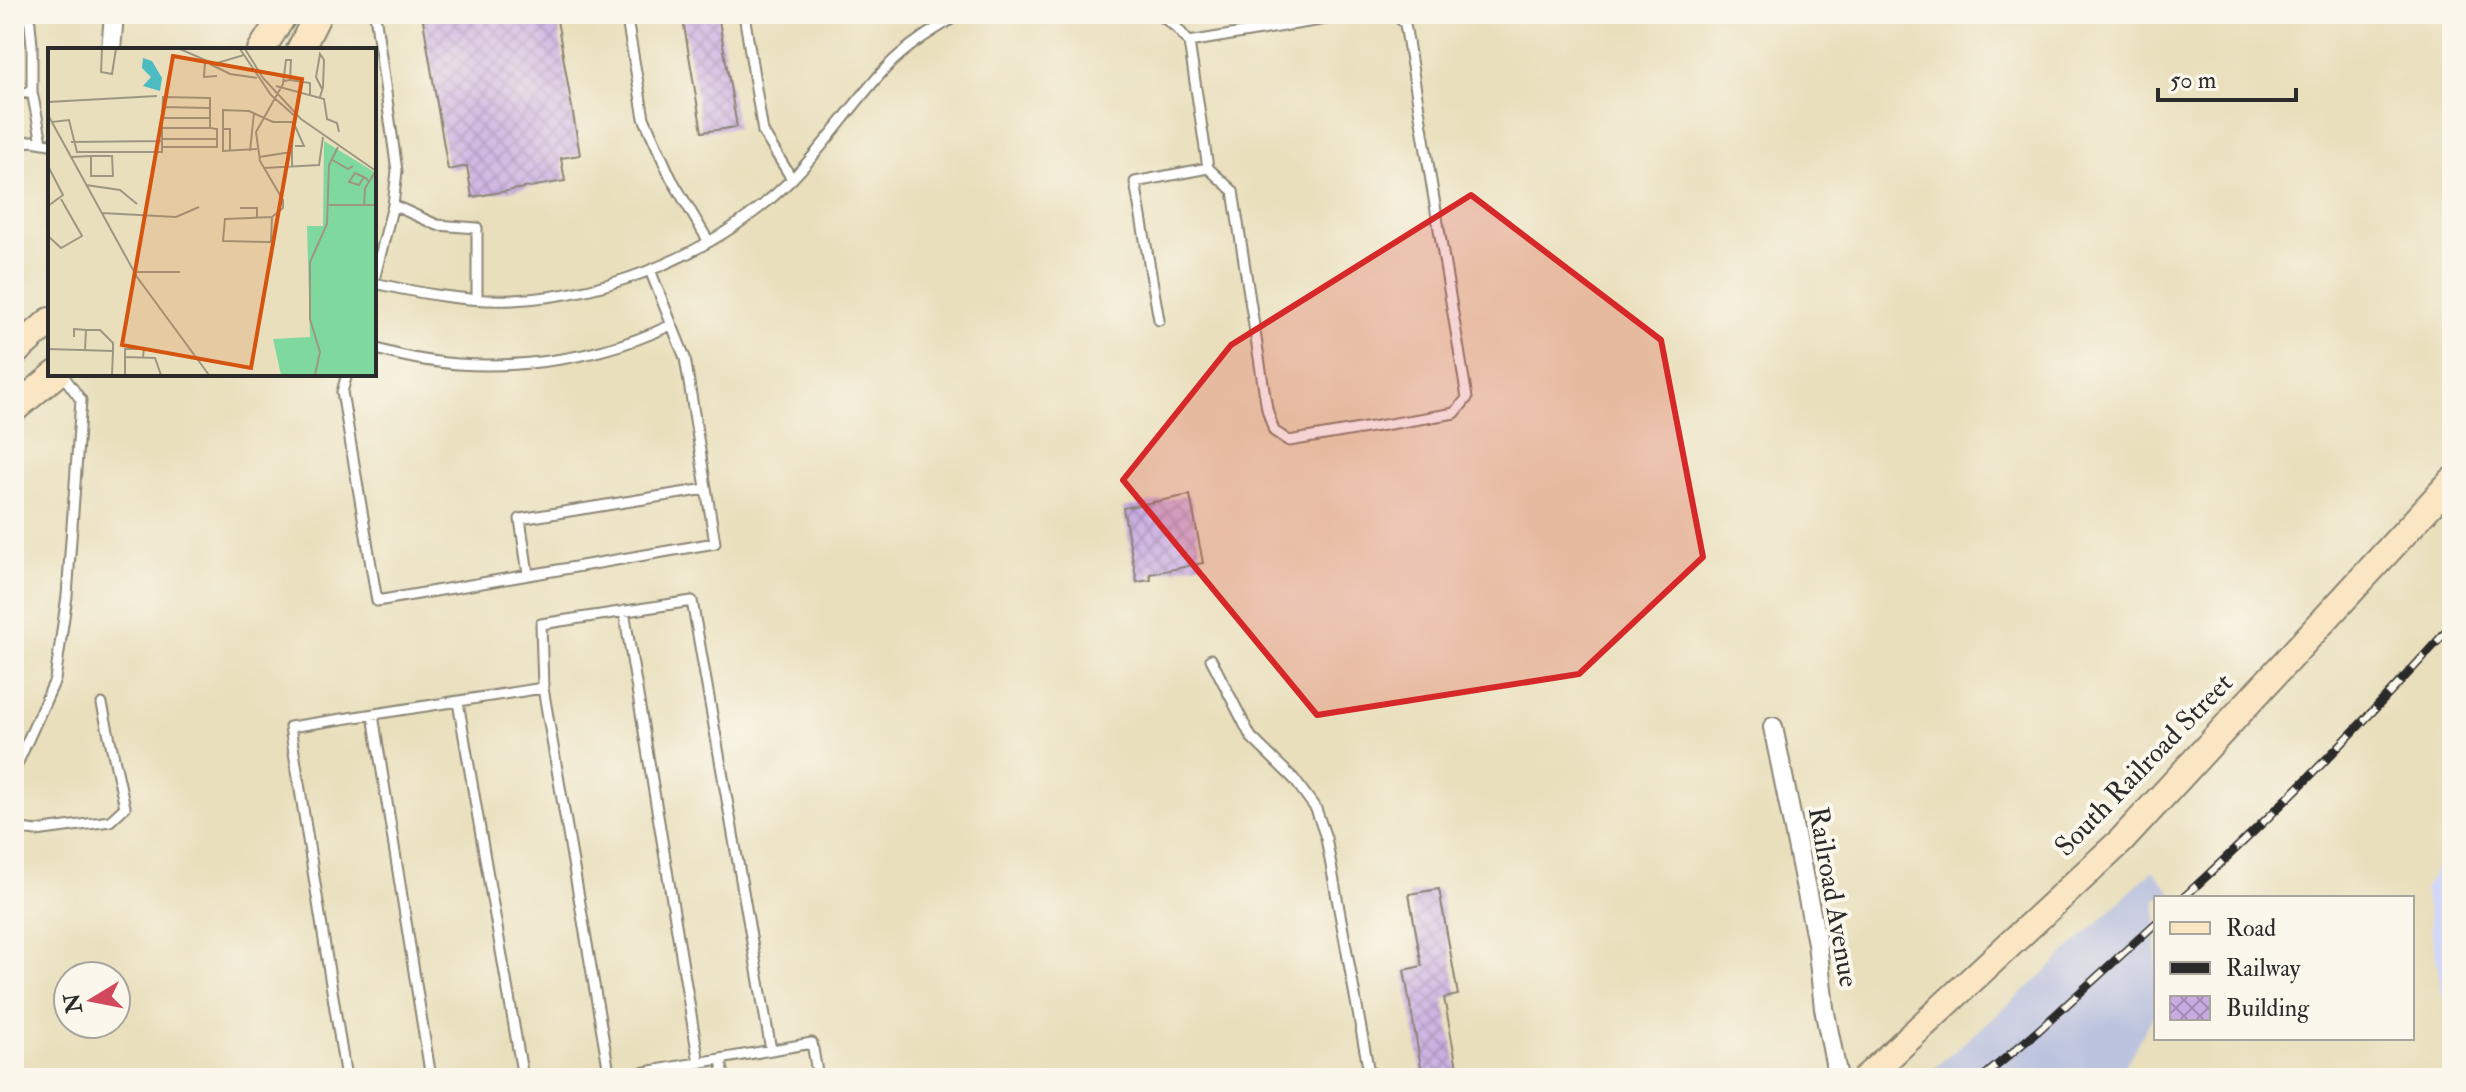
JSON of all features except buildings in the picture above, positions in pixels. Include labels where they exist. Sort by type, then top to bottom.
[{"type":"street","points":[[111,48],[114,14]]},
{"type":"street","points":[[262,48],[284,14]]},
{"type":"street","points":[[301,48],[318,14]]},
{"type":"street","points":[[14,353],[48,323]]},
{"type":"street","points":[[14,409],[56,376]]},
{"type":"street","name":"South Railroad Street","points":[[1866,1078],[2121,841],[2452,481]]},
{"type":"street","name":"Railroad Avenue","points":[[1773,727],[1817,943],[1824,1008],[1838,1078]]},
{"type":"lane","points":[[14,143],[46,143],[32,92],[29,14]]},
{"type":"lane","points":[[375,14],[397,171],[393,205],[376,273]]},
{"type":"lane","points":[[626,14],[644,118],[671,178],[709,242]]},
{"type":"lane","points":[[744,14],[763,132],[792,179]]},
{"type":"lane","points":[[376,281],[430,294],[512,300],[562,295],[684,257],[739,224],[792,179],[888,65],[960,14]]},
{"type":"lane","points":[[1159,14],[1189,42],[1208,168],[1233,191],[1267,409],[1274,431],[1289,441],[1455,413],[1467,398],[1405,24],[1395,14]]},
{"type":"lane","points":[[1189,42],[1356,14]]},
{"type":"lane","points":[[14,94],[32,92]]},
{"type":"lane","points":[[1159,320],[1135,182],[1208,168]]},
{"type":"lane","points":[[393,205],[437,225],[477,228],[477,299]]},
{"type":"lane","points":[[346,376],[342,392],[377,601],[715,543],[685,358],[650,270]]},
{"type":"lane","points":[[376,348],[471,363],[535,363],[640,340],[671,325]]},
{"type":"lane","points":[[14,771],[55,680],[67,596],[81,400],[61,376]]},
{"type":"lane","points":[[528,574],[520,519],[706,489]]},
{"type":"lane","points":[[771,1050],[692,601],[541,624],[543,688],[611,1078],[812,1043],[818,1078]]},
{"type":"lane","points":[[624,611],[699,1063]]},
{"type":"lane","points":[[1211,659],[1251,737],[1294,779],[1316,809],[1326,838],[1370,1078]]},
{"type":"lane","points":[[346,1078],[290,727],[543,688]]},
{"type":"lane","points":[[458,702],[523,1078]]},
{"type":"lane","points":[[14,828],[36,831],[110,821],[125,807],[102,704]]},
{"type":"lane","points":[[373,715],[431,1078]]},
{"type":"lane","points":[[721,1059],[724,1078]]},
{"type":"highlighted area","points":[[1471,195],[1661,340],[1703,557],[1579,674],[1317,715],[1123,480],[1231,345]]},
{"type":"shaded area","points":[[2452,844],[2452,1050],[2424,889]]},
{"type":"shaded area","points":[[2153,870],[2174,896],[2154,896],[2154,1015],[2118,1078],[1923,1078],[2038,979]]},
{"type":"railway","points":[[2185,896],[2321,765],[2452,625]]},
{"type":"railway","points":[[1982,1078],[2154,925]]}]
